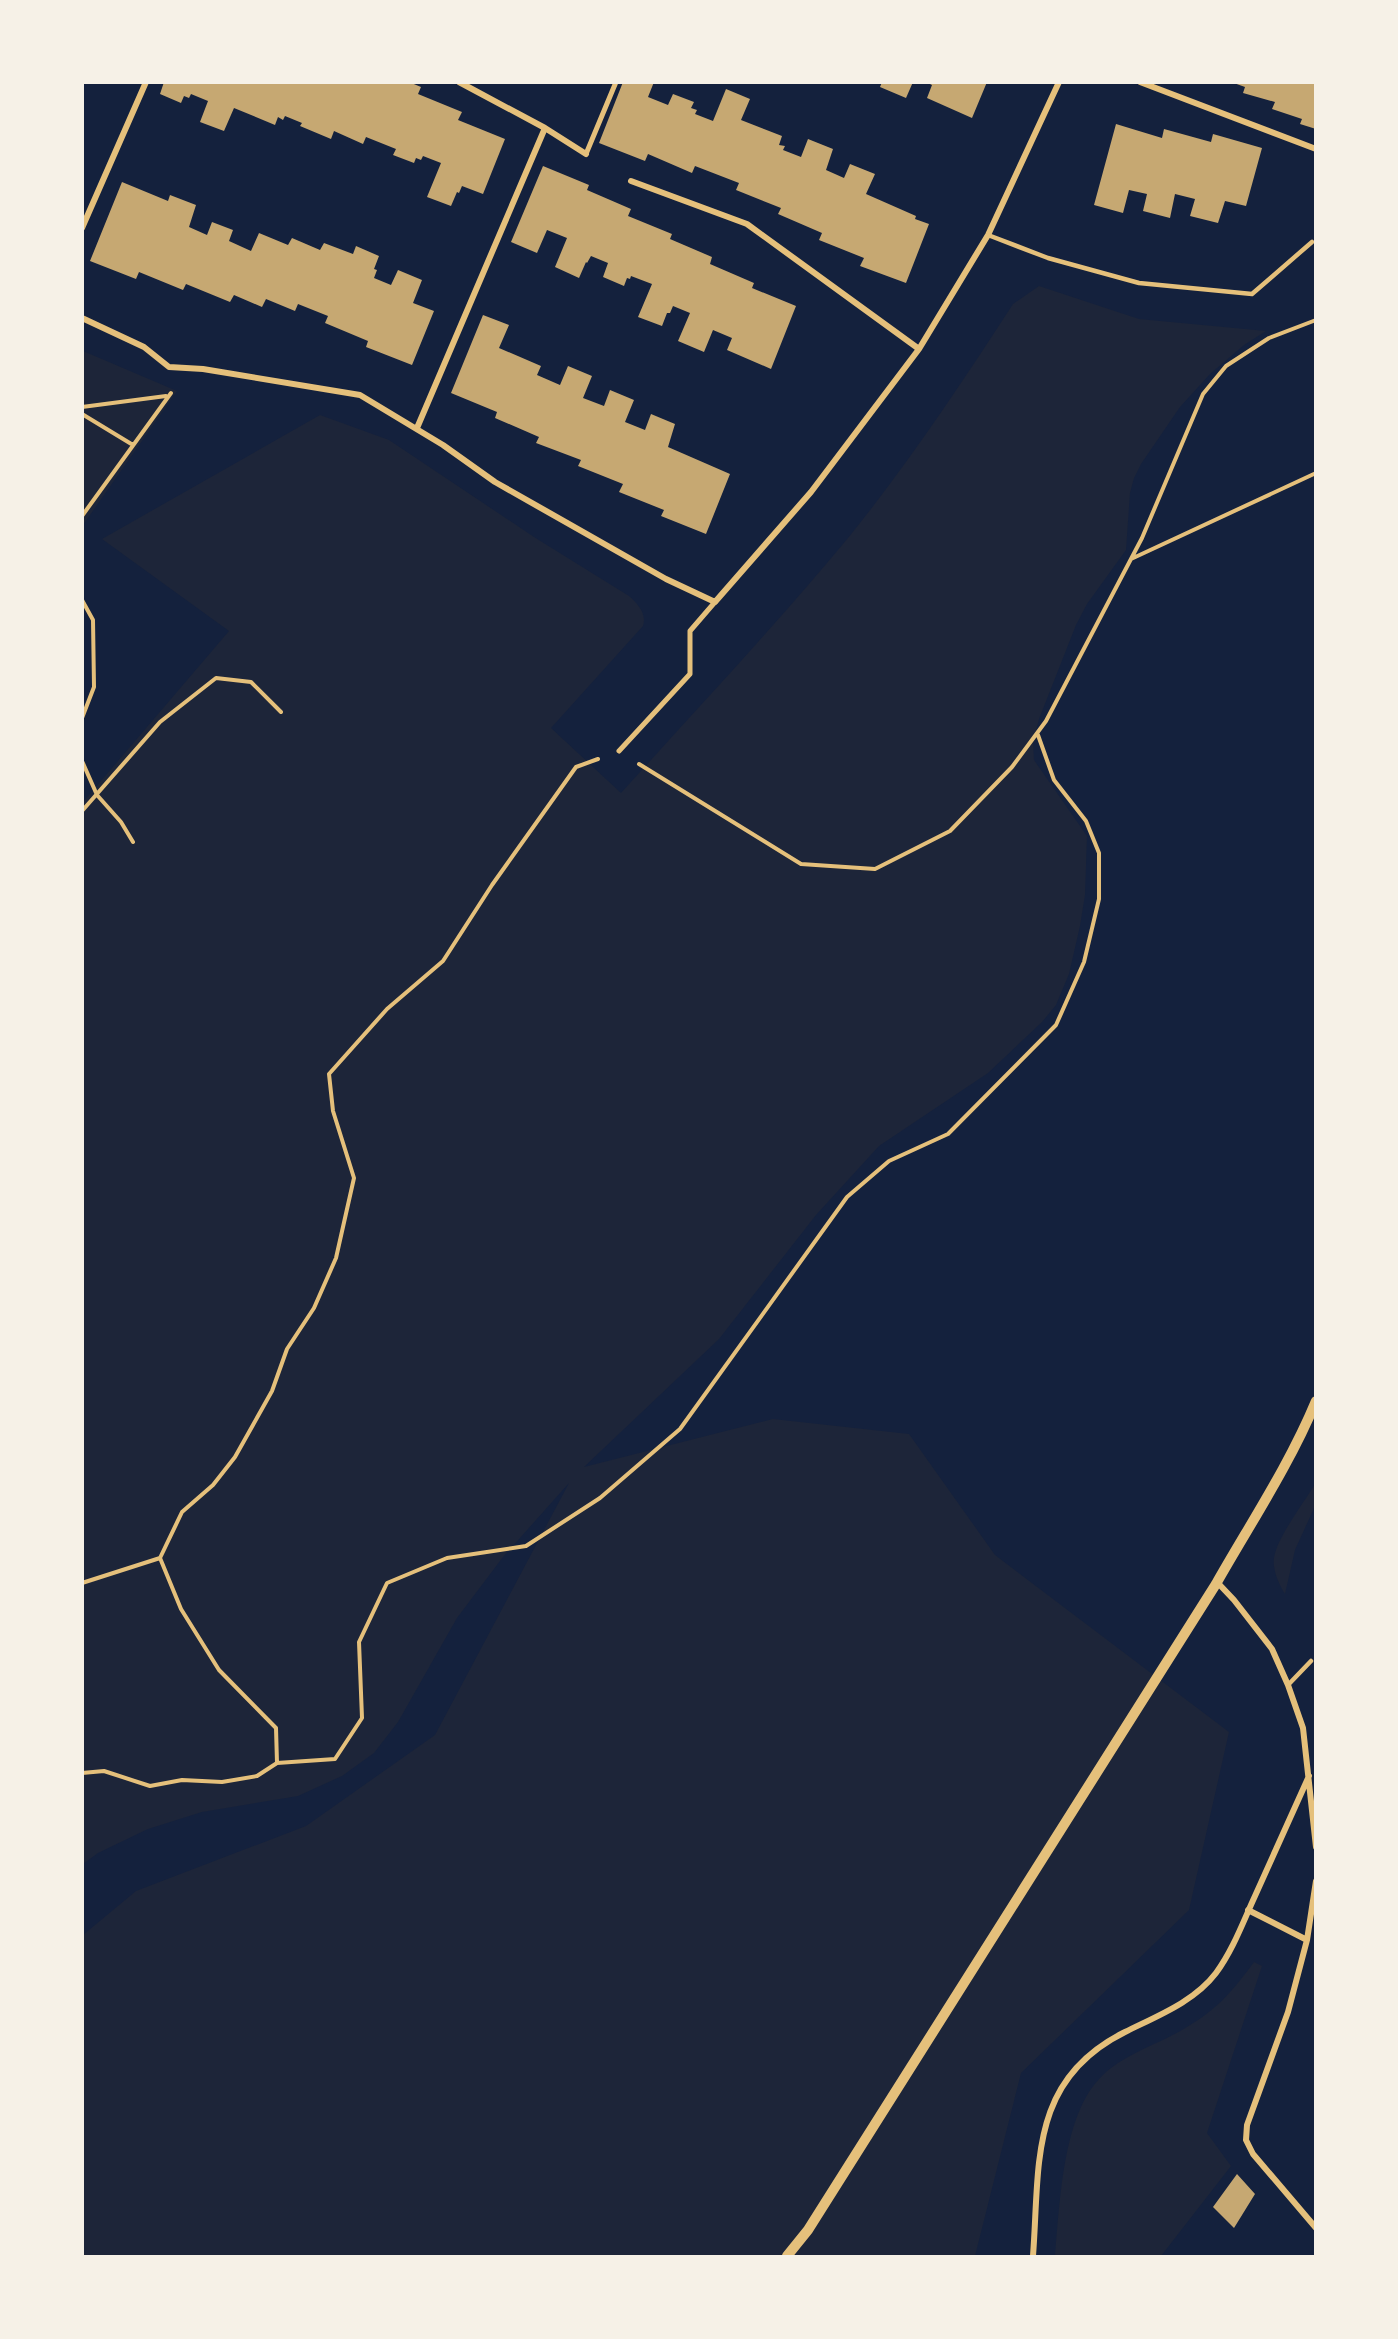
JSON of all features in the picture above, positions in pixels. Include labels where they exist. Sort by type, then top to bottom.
[{"type":"street","points":[[82,228],[146,82]]},
{"type":"street","points":[[459,82],[545,128],[586,154],[616,82]]},
{"type":"street","points":[[619,751],[690,674],[690,631],[811,492],[919,349],[988,236],[1059,82]]},
{"type":"street","points":[[1140,82],[1316,149]]},
{"type":"street","points":[[417,428],[545,128]]},
{"type":"street","points":[[631,181],[747,224],[919,349]]},
{"type":"street","points":[[82,318],[144,347],[169,367],[203,369],[360,395],[417,428],[495,482],[666,579],[715,602]]},
{"type":"street","points":[[787,2256],[814,2220],[1217,1582],[1264,1505],[1316,1401]]},
{"type":"street","points":[[1217,1582],[1272,1648],[1288,1685],[1303,1728],[1316,1846]]},
{"type":"street","points":[[1033,2256],[1039,2152],[1047,2120],[1058,2092],[1075,2068],[1097,2048],[1183,2003],[1215,1974],[1233,1945],[1309,1776]]},
{"type":"street","points":[[1316,1881],[1307,1940],[1288,2012],[1247,2125],[1246,2140],[1253,2154],[1316,2228]]},
{"type":"street","points":[[1248,1910],[1307,1940]]},
{"type":"lane","points":[[988,236],[1048,258],[1139,283],[1252,294],[1312,242]]},
{"type":"lane","points":[[1288,1685],[1311,1661]]},
{"type":"path","points":[[82,1582],[159,1558],[182,1512],[213,1485],[235,1457],[272,1391],[287,1349],[315,1308],[336,1258],[354,1178],[333,1111],[329,1074],[387,1009],[443,961],[492,885],[576,767],[619,751],[801,864],[875,869],[950,831],[1012,767],[1038,734],[1130,559],[1203,394],[1226,366],[1269,338],[1316,320]]},
{"type":"path","points":[[82,516],[167,395],[203,369]]},
{"type":"path","points":[[82,407],[167,395]]},
{"type":"path","points":[[82,414],[133,445]]},
{"type":"path","points":[[1130,559],[1316,473]]},
{"type":"path","points":[[82,600],[93,620],[94,687],[82,718]]},
{"type":"path","points":[[82,811],[160,722],[216,678],[251,682],[281,712]]},
{"type":"path","points":[[82,1773],[104,1771],[150,1786],[182,1780],[222,1782],[257,1776],[277,1763],[335,1758],[362,1718],[359,1642],[387,1584],[447,1558],[526,1546],[600,1498],[680,1429],[847,1197],[889,1161],[948,1134],[1056,1024],[1084,962],[1099,899],[1099,853],[1086,821],[1054,780],[1038,734]]},
{"type":"path","points":[[82,761],[97,795],[121,822],[133,842]]},
{"type":"path","points":[[159,1558],[181,1609],[219,1670],[276,1728],[277,1763]]},
{"type":"shaded area","points":[[1039,286],[1139,319],[1266,331],[1244,345],[1210,374],[1180,407],[1141,464],[1130,493],[1126,550],[1087,604],[1076,625],[1039,719],[1033,742],[1034,760],[1087,836],[1085,895],[1069,974],[1056,1005],[1042,1022],[988,1073],[879,1146],[816,1215],[719,1339],[584,1467],[773,1419],[909,1434],[995,1555],[1229,1732],[1189,1910],[1021,2073],[975,2256],[83,2256],[83,1935],[136,1891],[306,1826],[435,1735],[569,1483],[503,1557],[457,1618],[398,1722],[374,1753],[342,1776],[298,1796],[202,1812],[148,1829],[98,1853],[83,1864],[83,802],[229,631],[102,539],[320,415],[389,440],[636,602],[644,617],[643,626],[551,728],[621,793],[848,538],[913,453],[1013,304]]},
{"type":"shaded area","points":[[83,351],[177,391],[83,525]]},
{"type":"shaded area","points":[[1315,1484],[1315,1506],[1295,1550],[1285,1594],[1278,1582],[1274,1567],[1276,1550],[1285,1530]]},
{"type":"shaded area","points":[[1254,1962],[1262,1966],[1207,2133],[1231,2166],[1161,2256],[1055,2256],[1062,2186],[1071,2135],[1089,2092],[1103,2075],[1121,2061],[1182,2030],[1214,2008]]},
{"type":"building","points":[[164,82],[409,82],[421,87],[418,94],[462,112],[458,120],[505,139],[483,194],[462,186],[451,206],[427,197],[441,163],[423,156],[421,160],[416,158],[414,163],[393,155],[396,149],[366,137],[363,144],[334,131],[331,139],[300,126],[302,123],[285,116],[283,120],[278,117],[275,125],[234,108],[224,131],[200,122],[208,101],[191,94],[189,98],[184,96],[181,103],[160,94]]},
{"type":"building","points":[[623,82],[654,82],[648,97],[668,105],[673,94],[694,102],[691,108],[697,110],[695,114],[713,121],[726,89],[750,99],[741,120],[782,136],[779,145],[785,146],[783,150],[801,157],[808,139],[833,149],[826,170],[844,178],[850,164],[875,174],[866,194],[929,224],[906,283],[860,266],[864,258],[819,240],[822,233],[778,214],[781,208],[736,190],[739,183],[695,166],[692,173],[648,154],[645,161],[599,143]]},
{"type":"building","points":[[882,82],[913,82],[906,98],[880,87]]},
{"type":"building","points":[[926,82],[987,82],[972,118],[927,98],[932,85]]},
{"type":"building","points":[[1231,82],[1316,82],[1316,129],[1300,124],[1302,119],[1272,109],[1275,102],[1243,93],[1245,87]]},
{"type":"building","points":[[1116,124],[1162,138],[1164,129],[1211,142],[1213,134],[1262,148],[1246,206],[1225,201],[1218,223],[1190,216],[1195,199],[1175,194],[1170,218],[1143,211],[1147,194],[1129,190],[1123,213],[1094,205]]},
{"type":"building","points":[[543,166],[589,185],[587,190],[631,209],[628,216],[672,234],[670,239],[712,257],[710,264],[754,283],[752,288],[796,306],[771,369],[727,350],[732,338],[713,330],[704,352],[678,341],[690,313],[673,306],[670,313],[667,313],[662,326],[638,317],[652,284],[631,276],[630,279],[627,278],[624,286],[603,277],[608,263],[591,256],[579,278],[555,267],[567,238],[547,230],[537,253],[511,242]]},
{"type":"building","points":[[122,182],[168,201],[170,195],[196,205],[189,227],[207,235],[212,222],[233,230],[229,241],[251,251],[259,233],[288,245],[292,238],[320,250],[324,243],[353,254],[356,246],[379,256],[374,269],[377,270],[374,278],[391,285],[398,270],[422,280],[413,303],[434,311],[412,365],[366,347],[368,341],[325,323],[328,316],[298,304],[295,311],[266,299],[262,307],[234,295],[230,302],[186,284],[183,290],[139,272],[136,279],[90,261]]},
{"type":"building","points":[[483,315],[509,325],[499,348],[541,366],[537,375],[560,385],[568,366],[592,376],[583,398],[604,406],[610,390],[634,400],[625,422],[645,430],[651,414],[675,424],[668,447],[730,474],[706,534],[661,516],[664,510],[619,492],[623,484],[578,466],[581,460],[536,443],[539,437],[495,418],[497,412],[451,393]]},
{"type":"building","points":[[1237,2174],[1255,2194],[1234,2228],[1213,2207]]}]
